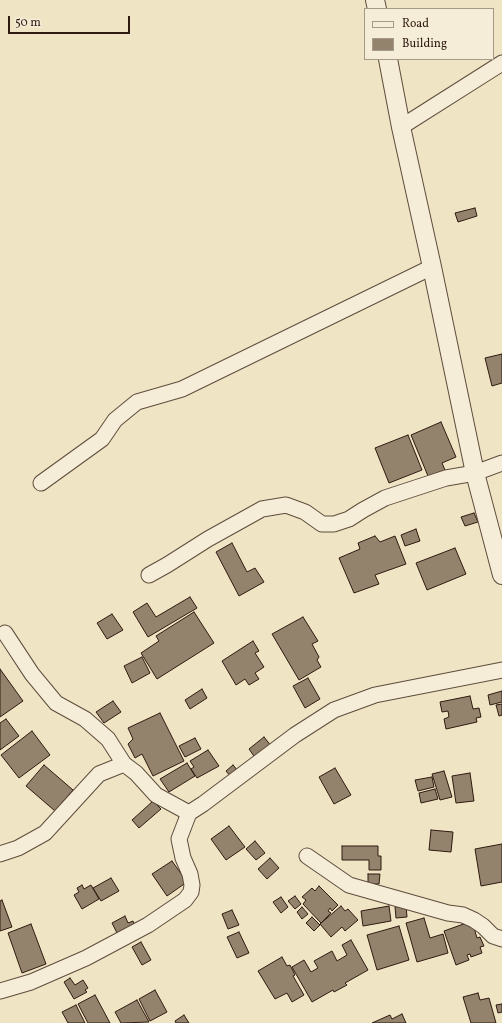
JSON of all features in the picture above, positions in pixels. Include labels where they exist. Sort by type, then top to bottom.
[{"type":"street","points":[[388,60],[401,127],[432,266],[475,473],[502,575]]},
{"type":"street","points":[[401,127],[502,63]]},
{"type":"street","points":[[41,483],[102,439],[115,420],[137,402],[182,389],[432,266]]},
{"type":"street","points":[[149,575],[208,539],[262,509],[286,505],[305,512],[322,524],[334,524],[349,519],[362,510],[385,498],[446,478],[475,473],[502,462]]},
{"type":"street","points":[[5,633],[32,674],[56,703],[85,719],[108,739],[124,764],[136,772],[156,795],[189,813]]},
{"type":"street","points":[[0,991],[31,982],[86,958],[148,925],[185,900],[191,892],[192,885],[190,874],[183,858],[179,839],[189,813],[295,735],[334,710],[375,695],[502,670]]},
{"type":"street","points":[[0,854],[18,848],[45,834],[99,774],[124,764]]},
{"type":"street","points":[[307,856],[349,885],[448,913],[463,915],[483,926],[494,936],[502,939]]},
{"type":"building","points":[[475,208],[477,216],[458,222],[455,213]]},
{"type":"building","points":[[502,354],[502,383],[492,386],[485,358]]},
{"type":"building","points":[[441,422],[456,457],[442,463],[445,470],[428,476],[411,435]]},
{"type":"building","points":[[408,435],[422,470],[389,483],[375,448]]},
{"type":"building","points":[[474,513],[478,522],[465,526],[461,517]]},
{"type":"building","points":[[416,529],[420,541],[405,546],[401,535]]},
{"type":"building","points":[[375,536],[380,542],[395,536],[406,564],[375,575],[379,584],[354,593],[339,558],[360,549],[358,543]]},
{"type":"building","points":[[232,543],[247,572],[255,568],[264,582],[239,596],[216,552]]},
{"type":"building","points":[[455,548],[466,574],[427,590],[416,563]]},
{"type":"building","points":[[190,597],[197,608],[148,637],[133,612],[147,603],[156,617]]},
{"type":"building","points":[[194,612],[214,643],[157,679],[141,653],[159,641],[156,636]]},
{"type":"building","points":[[112,614],[123,630],[107,639],[97,623]]},
{"type":"building","points":[[303,617],[318,641],[312,644],[319,657],[317,660],[321,667],[299,680],[272,634]]},
{"type":"building","points":[[253,641],[259,651],[255,653],[264,667],[255,673],[259,679],[249,685],[245,679],[236,685],[222,661]]},
{"type":"building","points":[[142,657],[150,673],[132,683],[124,666]]},
{"type":"building","points":[[0,669],[23,701],[0,717]]},
{"type":"building","points":[[308,678],[320,699],[305,708],[293,686]]},
{"type":"building","points":[[202,689],[207,698],[190,709],[185,700]]},
{"type":"building","points":[[502,691],[502,702],[490,705],[488,695]]},
{"type":"building","points":[[470,696],[473,709],[479,708],[481,717],[476,718],[477,722],[446,729],[444,719],[449,717],[448,711],[442,712],[440,702]]},
{"type":"building","points":[[113,701],[121,712],[104,723],[96,712]]},
{"type":"building","points":[[502,704],[502,715],[499,716],[496,705]]},
{"type":"building","points":[[160,713],[184,761],[153,776],[142,754],[135,758],[128,744],[133,739],[128,728]]},
{"type":"building","points":[[6,719],[19,736],[0,750],[0,723]]},
{"type":"building","points":[[32,731],[50,755],[19,778],[1,755]]},
{"type":"building","points":[[264,737],[272,747],[256,759],[249,749]]},
{"type":"building","points":[[195,738],[201,749],[185,757],[179,746]]},
{"type":"building","points":[[208,750],[219,766],[197,778],[191,769],[194,767],[190,761]]},
{"type":"building","points":[[187,763],[195,776],[169,792],[160,779]]},
{"type":"building","points":[[44,765],[73,790],[55,811],[26,786]]},
{"type":"building","points":[[233,765],[238,771],[231,777],[226,771]]},
{"type":"building","points":[[335,768],[351,795],[334,804],[319,777]]},
{"type":"building","points":[[444,771],[452,797],[440,800],[432,774]]},
{"type":"building","points":[[470,773],[474,801],[456,803],[452,776]]},
{"type":"building","points":[[432,777],[434,787],[418,791],[415,780]]},
{"type":"building","points":[[435,789],[438,799],[421,803],[419,793]]},
{"type":"building","points":[[153,801],[161,809],[139,828],[132,820]]},
{"type":"building","points":[[229,826],[245,847],[226,860],[211,839]]},
{"type":"building","points":[[431,830],[453,832],[451,852],[429,850]]},
{"type":"building","points":[[255,841],[265,853],[256,860],[246,849]]},
{"type":"building","points":[[502,844],[502,882],[481,886],[475,849]]},
{"type":"building","points":[[342,846],[378,846],[378,856],[381,856],[381,870],[369,870],[369,860],[342,860]]},
{"type":"building","points":[[270,858],[279,868],[267,879],[258,869]]},
{"type":"building","points":[[172,861],[187,882],[167,896],[152,874]]},
{"type":"building","points":[[368,874],[380,874],[379,884],[368,884]]},
{"type":"building","points":[[111,878],[119,891],[101,901],[93,888]]},
{"type":"building","points":[[82,885],[84,889],[91,885],[99,899],[82,909],[74,895],[79,892],[77,888]]},
{"type":"building","points":[[319,886],[338,905],[332,911],[330,908],[328,911],[331,913],[321,923],[303,904],[306,900],[302,897],[312,888],[315,891]]},
{"type":"building","points":[[295,896],[301,904],[295,909],[288,901]]},
{"type":"building","points":[[281,897],[288,907],[281,913],[273,902]]},
{"type":"building","points":[[2,900],[12,927],[0,931],[0,901]]},
{"type":"building","points":[[406,905],[407,917],[396,918],[395,907]]},
{"type":"building","points":[[341,906],[345,911],[348,909],[358,920],[345,931],[342,927],[331,937],[320,924]]},
{"type":"building","points":[[389,906],[391,921],[363,926],[361,911]]},
{"type":"building","points":[[302,907],[308,914],[302,919],[297,912]]},
{"type":"building","points":[[232,910],[239,925],[228,929],[222,914]]},
{"type":"building","points":[[125,916],[128,923],[133,921],[135,926],[118,935],[112,923]]},
{"type":"building","points":[[312,917],[320,925],[314,931],[306,923]]},
{"type":"building","points":[[424,918],[430,938],[443,934],[448,953],[417,962],[406,923]]},
{"type":"building","points":[[472,921],[477,938],[480,937],[484,946],[480,947],[482,953],[471,957],[470,954],[467,955],[469,960],[456,965],[444,931]]},
{"type":"building","points":[[31,924],[46,964],[22,973],[8,933]]},
{"type":"building","points":[[399,926],[409,960],[377,970],[367,935]]},
{"type":"building","points":[[239,932],[249,953],[237,958],[227,937]]},
{"type":"building","points":[[351,940],[368,970],[345,983],[347,985],[334,992],[333,990],[312,1002],[292,967],[304,960],[311,972],[318,968],[314,961],[332,951],[337,961],[347,955],[342,945]]},
{"type":"building","points":[[141,942],[151,960],[142,965],[132,947]]},
{"type":"building","points":[[282,957],[287,966],[290,965],[295,975],[293,976],[304,995],[292,1002],[287,993],[275,999],[258,971]]},
{"type":"building","points":[[70,978],[75,985],[83,980],[88,988],[85,990],[87,992],[74,999],[64,982]]},
{"type":"building","points":[[155,990],[167,1012],[150,1021],[139,999]]},
{"type":"building","points":[[478,993],[480,1000],[489,998],[496,1023],[471,1023],[463,997]]},
{"type":"building","points":[[95,995],[110,1023],[88,1023],[78,1004]]},
{"type":"building","points":[[137,1000],[149,1022],[121,1023],[115,1012]]},
{"type":"building","points":[[502,1004],[502,1012],[498,1013],[496,1005]]},
{"type":"building","points":[[76,1005],[85,1023],[68,1023],[62,1012]]},
{"type":"building","points":[[402,1014],[406,1023],[372,1023],[390,1015],[392,1019]]},
{"type":"building","points":[[184,1015],[189,1023],[176,1023],[175,1021]]}]
